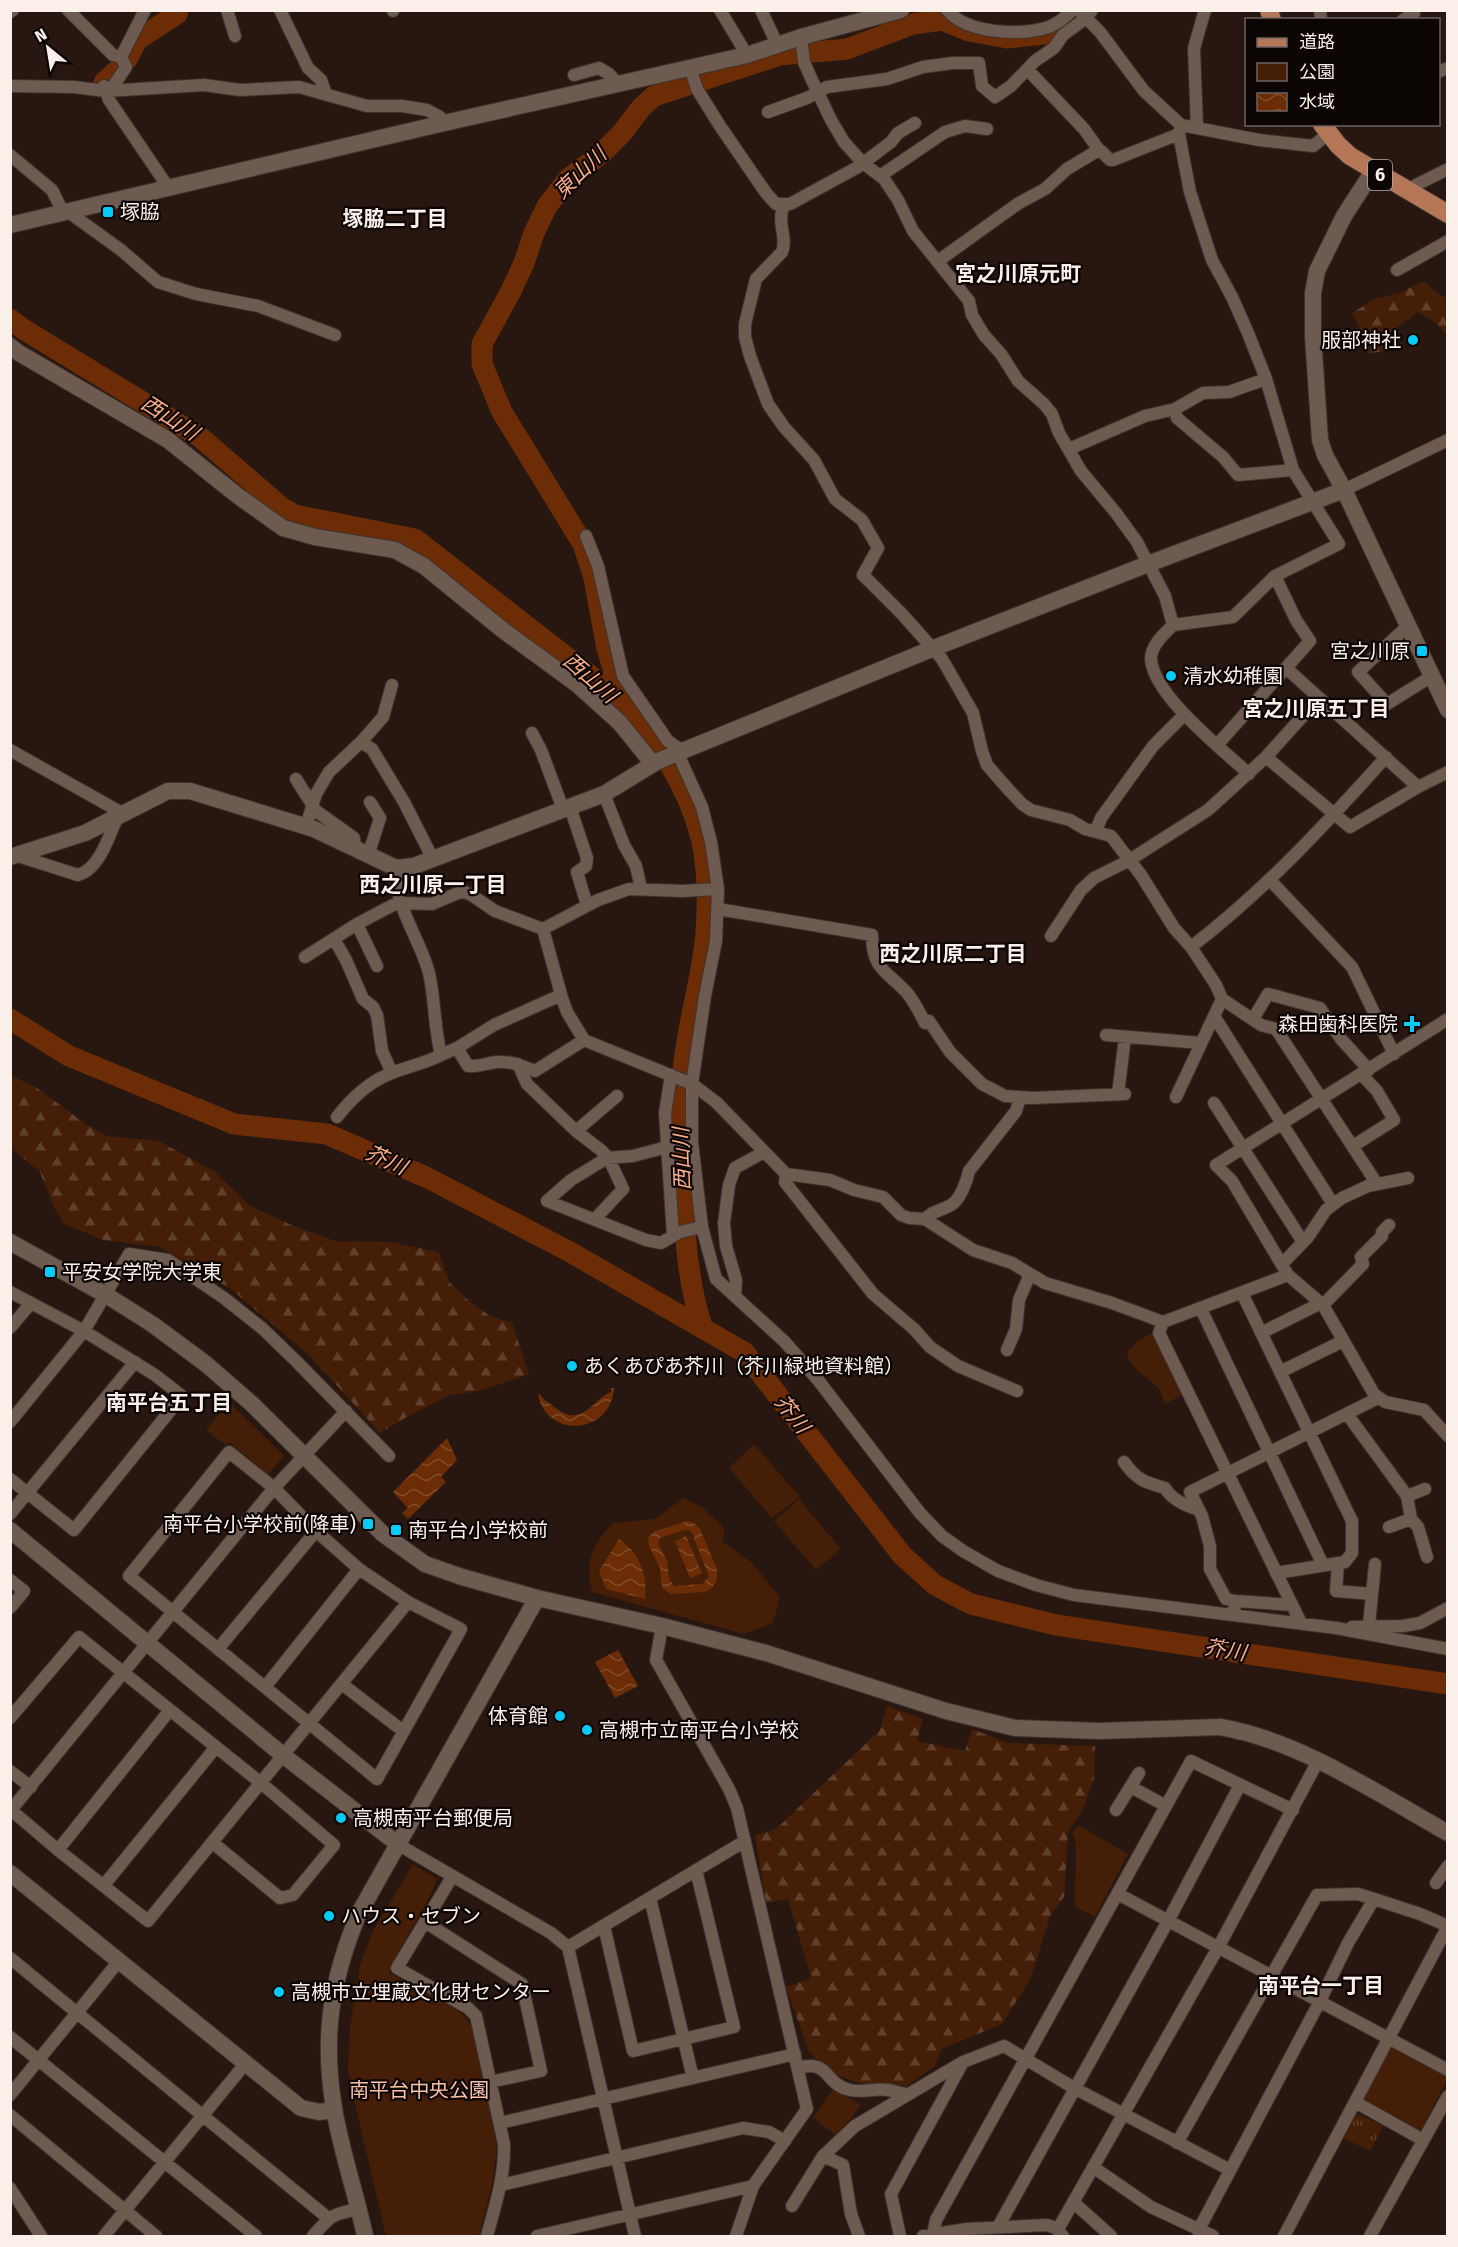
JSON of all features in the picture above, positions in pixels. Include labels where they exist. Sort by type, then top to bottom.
[{"type":"main road","name":"6","points":[[1325,129],[1350,156],[1448,214]]},
{"type":"street","points":[[68,10],[113,55],[121,57],[126,67],[106,89]]},
{"type":"street","points":[[121,57],[145,10]]},
{"type":"street","points":[[227,10],[235,36]]},
{"type":"street","points":[[280,10],[308,68],[321,80],[326,94]]},
{"type":"street","points":[[720,10],[747,55]]},
{"type":"street","points":[[761,10],[777,44]]},
{"type":"street","points":[[10,225],[618,84],[693,78],[777,44],[802,47],[901,10]]},
{"type":"street","points":[[947,10],[954,18],[972,25],[1005,32],[1035,30],[1050,26],[1072,10]]},
{"type":"street","points":[[1197,128],[1194,48],[1205,10]]},
{"type":"street","points":[[768,112],[807,98],[816,91],[849,83],[887,79],[923,67],[953,63],[979,63],[982,86],[995,97],[1035,61],[1054,48],[1063,35],[1085,14],[1144,91],[1180,129],[1190,192],[1212,260],[1232,297],[1266,379],[1293,470],[1338,544],[1275,576],[1233,617],[1173,625],[1154,646],[1151,659],[1155,673],[1167,693],[1184,715],[1249,774]]},
{"type":"street","points":[[802,47],[816,91],[844,142],[863,163],[880,177],[898,200],[914,231],[969,301],[972,315],[984,335],[1001,354],[1018,381],[1052,414],[1059,433],[1081,471],[1130,533],[1148,564],[1165,596],[1173,625]]},
{"type":"street","points":[[574,75],[599,68],[609,74],[618,84]]},
{"type":"street","points":[[1027,69],[1084,129],[1099,150],[1113,160],[1180,129],[1197,128],[1259,140],[1313,146],[1325,129]]},
{"type":"street","points":[[693,78],[772,201],[783,205],[803,198],[863,163],[891,142],[898,133],[915,123]]},
{"type":"street","points":[[10,86],[106,89],[204,85],[240,90],[299,87],[368,106],[402,106],[427,110],[440,117],[444,123]]},
{"type":"street","points":[[106,89],[109,100],[168,187]]},
{"type":"street","points":[[880,177],[945,132],[965,126],[987,129]]},
{"type":"street","points":[[938,261],[1019,203],[1045,189],[1067,169],[1099,150]]},
{"type":"street","points":[[10,155],[52,190],[65,212],[120,250],[158,282],[196,294],[258,306],[335,335]]},
{"type":"street","points":[[1406,190],[1448,169]]},
{"type":"street","points":[[1373,171],[1344,216],[1317,271],[1313,293],[1313,336],[1320,440],[1325,455],[1344,490],[1447,710]]},
{"type":"street","points":[[783,205],[780,213],[784,246],[782,252],[756,279],[745,324],[745,337],[768,404],[784,427],[814,460],[835,499],[862,520],[878,548],[863,575],[942,659],[973,713],[987,765],[1022,804],[1031,810],[1070,820],[1085,829],[1111,836],[1118,842],[1128,861],[1141,875],[1174,928],[1191,947],[1216,985],[1222,999],[1261,1024],[1276,1029],[1377,1184]]},
{"type":"street","points":[[1397,270],[1448,242]]},
{"type":"street","points":[[10,346],[168,440],[238,496],[283,528],[315,537],[395,550],[424,566],[504,631],[578,685],[620,723],[656,763]]},
{"type":"street","points":[[1069,449],[1145,416],[1175,409],[1203,393],[1229,392],[1266,379]]},
{"type":"street","points":[[1175,409],[1177,418],[1223,457],[1238,475],[1293,470]]},
{"type":"street","points":[[13,856],[85,832],[168,790],[190,791],[306,826],[396,868],[414,866],[604,794],[656,763],[934,648],[1344,490],[1448,440]]},
{"type":"street","points":[[586,536],[598,566],[622,676],[668,741],[681,753],[702,807],[711,842],[718,909],[716,941],[690,1083],[691,1142],[699,1228],[716,1279],[785,1342],[818,1380],[920,1513],[942,1536],[998,1571],[1036,1585],[1074,1595],[1336,1628],[1448,1649]]},
{"type":"street","points":[[1217,745],[1310,641],[1296,620],[1275,576]]},
{"type":"street","points":[[1408,626],[1358,672],[1387,704],[1432,676]]},
{"type":"street","points":[[1287,668],[1418,787]]},
{"type":"street","points":[[306,826],[312,807],[329,772],[361,742],[383,717],[392,686]]},
{"type":"street","points":[[1051,936],[1081,890],[1094,878],[1128,861],[1208,810],[1266,757],[1319,698]]},
{"type":"street","points":[[1096,831],[1101,818],[1146,755],[1166,730],[1184,715]]},
{"type":"street","points":[[532,733],[587,858],[586,866],[577,872],[587,905]]},
{"type":"street","points":[[361,742],[372,749],[404,802],[433,859]]},
{"type":"street","points":[[10,750],[120,815]]},
{"type":"street","points":[[1266,757],[1350,827],[1448,772]]},
{"type":"street","points":[[1191,947],[1230,917],[1270,880],[1336,814],[1386,757]]},
{"type":"street","points":[[296,779],[312,807],[354,838],[362,853]]},
{"type":"street","points":[[604,794],[624,844],[636,866],[641,888]]},
{"type":"street","points":[[362,853],[380,818],[370,802]]},
{"type":"street","points":[[13,856],[78,875],[87,873],[120,815]]},
{"type":"street","points":[[396,868],[395,878],[402,903],[429,973],[435,1032],[441,1055]]},
{"type":"street","points":[[1270,880],[1352,967],[1395,1054]]},
{"type":"street","points":[[305,957],[357,924],[402,903],[432,904],[458,893],[465,892],[495,911],[543,929],[611,894],[641,888],[716,889]]},
{"type":"street","points":[[718,909],[872,935],[872,950],[877,963],[906,992],[925,1023],[929,1022],[950,1052],[982,1084],[1005,1096],[1020,1098],[1121,1094],[1125,1036]]},
{"type":"street","points":[[357,924],[377,966]]},
{"type":"street","points":[[543,929],[567,1012],[584,1040],[690,1083],[716,1102],[786,1174],[830,1180],[854,1190],[883,1197],[901,1215],[925,1219],[973,1250],[1012,1263],[1045,1283],[1112,1303],[1163,1322],[1242,1293],[1285,1269],[1333,1204],[1352,1192],[1408,1178]]},
{"type":"street","points":[[334,939],[363,999],[373,1007],[377,1015],[382,1051],[392,1073]]},
{"type":"street","points":[[337,1117],[358,1093],[392,1073],[423,1064],[457,1048],[494,1025],[561,994]]},
{"type":"street","points":[[1253,1019],[1268,994],[1320,1008],[1365,1072],[1394,1120],[1353,1146]]},
{"type":"street","points":[[1176,1097],[1222,999]]},
{"type":"street","points":[[1214,1016],[1333,1204]]},
{"type":"street","points":[[1448,1019],[1216,1165],[1232,1181],[1285,1269],[1322,1304],[1378,1398],[1392,1404],[1424,1410],[1448,1436]]},
{"type":"street","points":[[1106,1035],[1201,1043]]},
{"type":"street","points":[[457,1048],[468,1066],[499,1062],[518,1064],[535,1071],[584,1040]]},
{"type":"street","points":[[518,1064],[527,1084],[576,1131],[602,1151],[623,1189],[595,1219]]},
{"type":"street","points":[[671,1075],[665,1113],[676,1234]]},
{"type":"street","points":[[576,1131],[616,1096]]},
{"type":"street","points":[[925,1219],[930,1213],[955,1202],[968,1178],[969,1171],[1016,1111],[1020,1098]]},
{"type":"street","points":[[1214,1103],[1303,1242]]},
{"type":"street","points":[[691,1142],[633,1156],[607,1158],[571,1180],[548,1201],[646,1240],[661,1243],[676,1234],[699,1228]]},
{"type":"street","points":[[735,1296],[736,1280],[726,1246],[724,1223],[729,1185],[735,1168],[764,1152]]},
{"type":"street","points":[[786,1174],[785,1182],[873,1294],[914,1329],[930,1347],[958,1366],[1017,1391]]},
{"type":"street","points":[[1261,1333],[1322,1304],[1363,1264],[1361,1257],[1382,1236],[1382,1232],[1389,1225]]},
{"type":"street","points":[[10,1242],[106,1295],[152,1324],[206,1364],[252,1404],[383,1534],[425,1564],[537,1598],[662,1626],[766,1653],[946,1711],[1015,1728],[1099,1731],[1220,1727],[1237,1730],[1272,1741],[1318,1761],[1448,1833]]},
{"type":"street","points":[[10,1422],[84,1330],[129,1254],[168,1260],[224,1298],[263,1329],[389,1456]]},
{"type":"street","points":[[1007,1350],[1016,1329],[1019,1300],[1030,1274]]},
{"type":"street","points":[[10,1292],[84,1330],[155,1375],[182,1396],[74,1530],[10,1479]]},
{"type":"street","points":[[1242,1293],[1352,1521],[1352,1553],[1345,1562],[1276,1573]]},
{"type":"street","points":[[10,1328],[30,1303]]},
{"type":"street","points":[[1201,1309],[1323,1565]]},
{"type":"street","points":[[1163,1322],[1159,1333],[1301,1623]]},
{"type":"street","points":[[1280,1372],[1343,1341]]},
{"type":"street","points":[[10,1514],[135,1362]]},
{"type":"street","points":[[1292,1605],[1226,1599],[1210,1569],[1210,1546],[1199,1510],[1190,1492],[1378,1398]]},
{"type":"street","points":[[346,1411],[274,1488],[11,1810],[148,1921],[408,1602]]},
{"type":"street","points":[[1347,1414],[1407,1496],[1411,1519],[1418,1527],[1427,1557]]},
{"type":"street","points":[[229,1452],[274,1488],[316,1531],[359,1569],[408,1602],[461,1629],[377,1779],[171,1612],[129,1575],[229,1452]]},
{"type":"street","points":[[1124,1462],[1133,1475],[1141,1481],[1165,1488],[1178,1501],[1199,1510]]},
{"type":"street","points":[[1407,1496],[1425,1488]]},
{"type":"street","points":[[1389,1527],[1411,1519]]},
{"type":"street","points":[[10,1530],[284,1756],[399,1845],[551,1933],[568,1947],[635,2236]]},
{"type":"street","points":[[218,1649],[316,1531]]},
{"type":"street","points":[[1338,1563],[1336,1591],[1372,1594]]},
{"type":"street","points":[[1369,1625],[1375,1564]]},
{"type":"street","points":[[265,1687],[359,1569]]},
{"type":"street","points":[[10,1580],[24,1591],[10,1608]]},
{"type":"street","points":[[365,2236],[334,2110],[329,2070],[330,2011],[342,1954],[358,1915],[537,1598]]},
{"type":"street","points":[[1234,1615],[1235,1601]]},
{"type":"street","points":[[1336,1628],[1369,1625],[1403,1626],[1420,1623],[1448,1608]]},
{"type":"street","points":[[662,1626],[656,1660],[729,1789],[737,1808],[807,2109],[753,2186],[736,2236]]},
{"type":"street","points":[[10,1718],[80,1637],[334,1845],[293,1895],[280,1898],[213,1843]]},
{"type":"street","points":[[342,1684],[403,1731]]},
{"type":"street","points":[[58,1850],[170,1710]]},
{"type":"street","points":[[104,1885],[216,1747]]},
{"type":"street","points":[[928,2235],[1191,1761],[1293,1810]]},
{"type":"street","points":[[928,2235],[998,2227],[1047,2225],[1061,2233],[1073,2202],[1219,1946],[1318,1761]]},
{"type":"street","points":[[10,1771],[31,1787]]},
{"type":"street","points":[[1116,1810],[1139,1773]]},
{"type":"street","points":[[998,2227],[1168,1921],[1240,1785]]},
{"type":"street","points":[[1131,1787],[1166,1806]]},
{"type":"street","points":[[568,1947],[745,1841]]},
{"type":"street","points":[[1436,1883],[1448,1866]]},
{"type":"street","points":[[604,1926],[633,2051],[734,2027],[696,1870]]},
{"type":"street","points":[[10,1873],[301,2108],[319,2112],[334,2110]]},
{"type":"street","points":[[452,1877],[397,1968],[468,2008],[476,2016],[500,2123],[504,2154],[501,2185],[487,2236]]},
{"type":"street","points":[[1118,1894],[1448,2070]]},
{"type":"street","points":[[1177,2143],[1317,1895],[1358,1894],[1420,1914],[1448,1926],[1284,2236]]},
{"type":"street","points":[[650,1898],[693,2078]]},
{"type":"street","points":[[1198,2231],[1319,2003],[1348,1943],[1374,1899]]},
{"type":"street","points":[[425,1922],[522,1984],[542,2071],[490,2082]]},
{"type":"street","points":[[10,1958],[328,2218]]},
{"type":"street","points":[[10,2095],[119,1961]]},
{"type":"street","points":[[10,2037],[256,2236]]},
{"type":"street","points":[[792,2206],[824,2156],[855,2126],[963,2062],[1004,2046],[1074,2088],[1230,2170]]},
{"type":"street","points":[[500,2123],[795,2054]]},
{"type":"street","points":[[900,2236],[891,2194],[963,2062]]},
{"type":"street","points":[[104,2236],[245,2064]]},
{"type":"street","points":[[798,2068],[814,2064],[833,2081],[849,2090],[887,2090],[906,2094]]},
{"type":"street","points":[[1370,2236],[1448,2096]]},
{"type":"street","points":[[1355,2102],[1423,2140]]},
{"type":"street","points":[[10,2115],[156,2236]]},
{"type":"street","points":[[501,2185],[743,2128],[760,2130],[785,2141]]},
{"type":"street","points":[[824,2156],[843,2165],[851,2214],[859,2236]]},
{"type":"street","points":[[1093,2167],[1151,2207],[1198,2231],[1213,2236]]},
{"type":"street","points":[[537,2236],[753,2186]]},
{"type":"street","points":[[10,2188],[41,2236]]},
{"type":"street","points":[[1073,2202],[1112,2236]]},
{"type":"street","points":[[314,2236],[328,2218],[336,2213],[359,2209]]},
{"type":"green space","points":[[1424,281],[1440,296],[1447,297],[1447,337],[1441,329],[1418,312],[1392,331],[1388,337],[1391,347],[1388,350],[1368,354],[1352,313],[1375,299],[1399,293]]},
{"type":"green space","points":[[10,1075],[37,1088],[87,1125],[107,1136],[159,1141],[214,1171],[250,1206],[289,1224],[335,1241],[390,1242],[439,1252],[449,1282],[490,1316],[512,1323],[529,1374],[483,1390],[448,1396],[380,1433],[309,1355],[231,1289],[159,1247],[104,1240],[64,1224],[54,1207],[40,1172],[11,1148]]},
{"type":"green space","points":[[1154,1332],[1184,1394],[1165,1404],[1158,1388],[1134,1367],[1127,1352],[1138,1341]]},
{"type":"green space","points":[[229,1402],[284,1456],[268,1474],[229,1442],[225,1445],[206,1430]]},
{"type":"green space","points":[[754,1444],[800,1497],[772,1518],[729,1468]]},
{"type":"green space","points":[[683,1498],[702,1507],[724,1528],[723,1542],[752,1563],[780,1597],[773,1623],[744,1634],[592,1592],[589,1571],[592,1554],[595,1546],[613,1523],[655,1519]]},
{"type":"green space","points":[[799,1499],[841,1549],[816,1570],[774,1521]]},
{"type":"green space","points":[[887,1706],[923,1719],[917,1741],[965,1751],[972,1729],[1008,1743],[1095,1746],[1094,1778],[1083,1809],[1068,1832],[1064,1897],[1051,1914],[1030,1980],[1002,2024],[941,2049],[935,2066],[906,2086],[858,2083],[835,2074],[809,2052],[786,1987],[811,1978],[788,1899],[766,1903],[755,1835],[776,1829],[880,1730]]},
{"type":"green space","points":[[1080,1826],[1128,1854],[1095,1917],[1075,1907],[1076,1845],[1072,1832]]},
{"type":"green space","name":"南平台中央公園","points":[[413,1864],[437,1879],[389,1973],[454,2008],[473,2028],[497,2146],[493,2180],[479,2236],[386,2236],[348,2069],[350,2027],[360,1965],[371,1935]]},
{"type":"green space","points":[[1392,2044],[1445,2074],[1447,2080],[1422,2128],[1416,2130],[1365,2104],[1363,2098]]},
{"type":"green space","points":[[834,2088],[861,2105],[837,2136],[813,2118]]},
{"type":"green space","points":[[1354,2112],[1383,2126],[1370,2151],[1342,2137]]},
{"type":"water","points":[[611,1388],[614,1388],[610,1403],[602,1415],[579,1426],[566,1425],[554,1419],[544,1410],[538,1395],[540,1394],[563,1413],[571,1415],[585,1411],[611,1392]]},
{"type":"water","points":[[447,1438],[457,1460],[441,1477],[446,1482],[408,1519],[402,1513],[408,1508],[393,1492]]},
{"type":"water","points":[[688,1521],[700,1529],[717,1569],[717,1580],[711,1589],[705,1592],[671,1594],[662,1588],[660,1568],[649,1546],[648,1538],[655,1531]],"holes":[[[690,1530],[709,1577],[702,1584],[674,1586],[669,1579],[667,1561],[658,1543],[660,1538]]]},
{"type":"water","points":[[686,1536],[702,1573],[690,1578],[675,1541]]},
{"type":"water","points":[[619,1539],[632,1551],[641,1565],[645,1581],[645,1599],[606,1589],[599,1571]]},
{"type":"water","points":[[618,1650],[638,1686],[615,1698],[595,1662]]},
{"type":"waterway","name":"西山川","points":[[127,59],[137,40],[177,14],[178,10]]},
{"type":"waterway","name":"東山川","points":[[624,702],[607,649],[594,578],[583,544],[502,412],[482,364],[482,344],[511,291],[547,206],[568,179],[602,153],[654,96],[780,55],[847,49],[913,24],[942,20],[969,31],[1007,38],[1045,34],[1070,22],[1084,10]]},
{"type":"waterway","name":"西山川","points":[[104,82],[121,67]]},
{"type":"waterway","name":"西山川","points":[[10,319],[200,437],[281,507],[295,515],[415,539],[605,687],[652,738],[677,777],[696,820],[702,842],[706,875],[706,933],[685,1054],[681,1108],[687,1250],[692,1289],[702,1327]]},
{"type":"waterway","name":"芥川","points":[[10,1019],[69,1056],[234,1124],[327,1134],[428,1178],[570,1252],[744,1352],[902,1555],[935,1585],[971,1604],[1056,1625],[1448,1684]]},
{"type":"place","name":"塚脇","points":[[108,212]]},
{"type":"place","name":"服部神社","points":[[1413,340]]},
{"type":"place","name":"宮之川原","points":[[1422,651]]},
{"type":"place","name":"清水幼稚園","points":[[1171,676]]},
{"type":"place","name":"森田歯科医院","points":[[1412,1024]]},
{"type":"place","name":"平安女学院大学東","points":[[50,1272]]},
{"type":"place","name":"あくあぴあ芥川（芥川緑地資料館）","points":[[572,1366]]},
{"type":"place","name":"南平台小学校前(降車)","points":[[368,1524]]},
{"type":"place","name":"南平台小学校前","points":[[396,1530]]},
{"type":"place","name":"体育館","points":[[560,1716]]},
{"type":"place","name":"高槻市立南平台小学校","points":[[587,1730]]},
{"type":"place","name":"高槻南平台郵便局","points":[[341,1818]]},
{"type":"place","name":"ハウス・セブン","points":[[329,1916]]},
{"type":"place","name":"高槻市立埋蔵文化財センター","points":[[279,1992]]},
{"type":"district","name":"塚脇二丁目","points":[[395,219]]},
{"type":"district","name":"宮之川原元町","points":[[1018,274]]},
{"type":"district","name":"宮之川原五丁目","points":[[1316,709]]},
{"type":"district","name":"西之川原一丁目","points":[[433,885]]},
{"type":"district","name":"西之川原二丁目","points":[[953,954]]},
{"type":"district","name":"南平台五丁目","points":[[169,1403]]},
{"type":"district","name":"南平台一丁目","points":[[1321,1986]]}]
